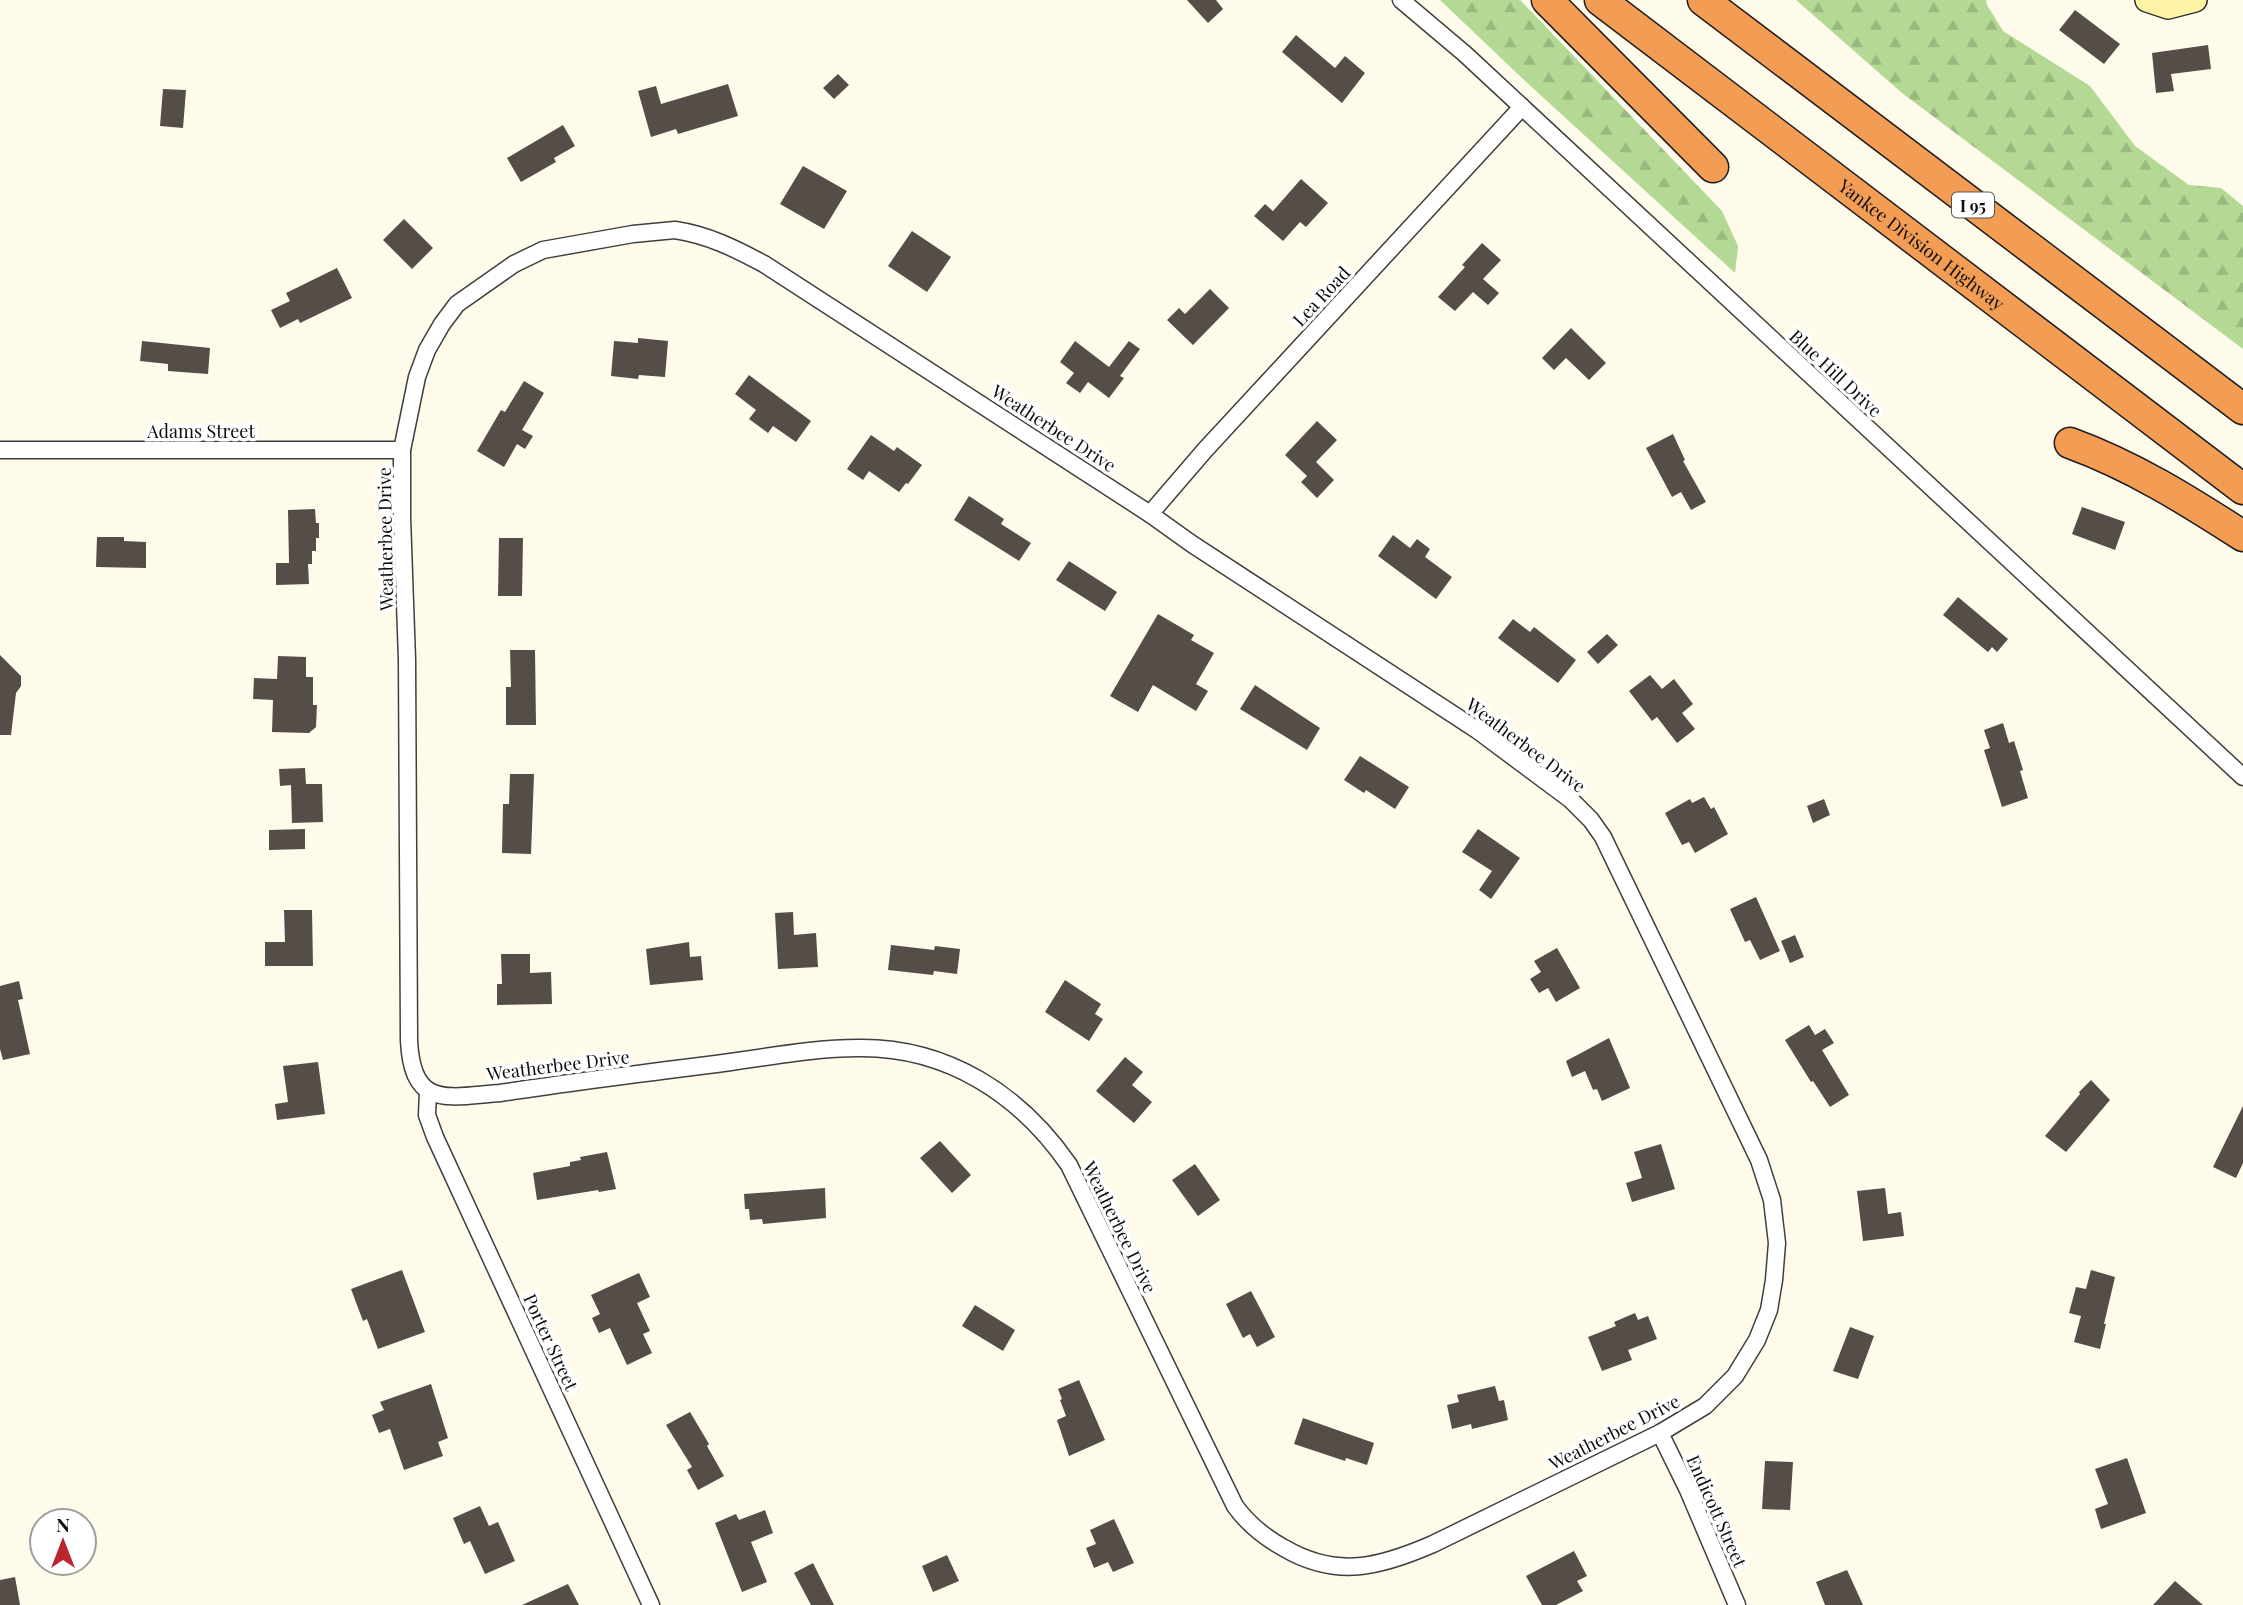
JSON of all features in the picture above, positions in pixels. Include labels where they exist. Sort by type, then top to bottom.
[{"type":"highway","points":[[1547,0],[1713,167]]},
{"type":"highway","name":"Yankee Division Highway","points":[[1600,0],[2243,489]]},
{"type":"highway","name":"I 95","points":[[1703,0],[2243,410]]},
{"type":"highway","points":[[2070,443],[2152,479],[2243,537]]},
{"type":"street","name":"Blue Hill Drive","points":[[1401,0],[1465,54],[2243,777]]},
{"type":"street","points":[[2147,0],[2168,7],[2194,0]]},
{"type":"street","name":"Lea Road","points":[[1150,514],[1223,430],[1522,107]]},
{"type":"street","name":"Weatherbee Drive","points":[[675,230],[709,237],[764,264],[1150,514],[1477,730],[1571,800],[1591,820],[1603,837],[1759,1160],[1772,1200],[1777,1243],[1769,1310],[1757,1340],[1735,1376],[1705,1406],[1660,1433],[1402,1557],[1357,1567],[1343,1568],[1321,1564],[1294,1554],[1257,1531],[1235,1506],[1069,1165],[1041,1128],[1023,1110],[982,1080],[916,1055],[861,1048],[500,1093],[448,1097],[428,1091],[414,1072],[409,1040],[407,660],[402,450],[420,368],[442,324],[457,304],[514,264],[543,250],[633,234],[675,230]]},
{"type":"street","name":"Adams Street","points":[[0,450],[402,450]]},
{"type":"street","name":"Porter Street","points":[[428,1091],[426,1115],[435,1137],[652,1605]]},
{"type":"street","name":"Endicott Street","points":[[1660,1433],[1688,1490],[1737,1605]]},
{"type":"green space","points":[[1440,0],[1520,0],[1722,211],[1738,246],[1735,273],[1523,79]]},
{"type":"green space","points":[[1796,0],[1986,0],[2003,31],[2090,86],[2135,146],[2189,185],[2221,188],[2243,206],[2243,349],[1902,93]]},
{"type":"building","points":[[1187,0],[1216,0],[1223,9],[1208,23]]},
{"type":"building","points":[[2075,10],[2120,44],[2104,64],[2059,30]]},
{"type":"building","points":[[1296,35],[1335,68],[1345,56],[1365,73],[1342,103],[1282,52]]},
{"type":"building","points":[[2208,45],[2211,69],[2171,74],[2174,91],[2156,93],[2152,53]]},
{"type":"building","points":[[838,74],[849,85],[834,99],[823,88]]},
{"type":"building","points":[[728,84],[738,116],[678,134],[676,129],[651,137],[638,91],[656,86],[661,104]]},
{"type":"building","points":[[163,89],[186,90],[183,128],[160,126]]},
{"type":"building","points":[[563,125],[575,146],[554,158],[556,162],[521,182],[507,158]]},
{"type":"building","points":[[803,166],[847,191],[824,229],[780,204]]},
{"type":"building","points":[[1301,179],[1328,203],[1306,227],[1300,222],[1283,241],[1254,216],[1265,204],[1273,211]]},
{"type":"building","points":[[404,219],[433,248],[412,269],[383,240]]},
{"type":"building","points":[[912,231],[951,257],[927,292],[888,266]]},
{"type":"building","points":[[1482,243],[1501,260],[1483,279],[1499,293],[1488,305],[1473,292],[1455,311],[1438,297]]},
{"type":"building","points":[[337,268],[352,298],[300,323],[298,319],[280,328],[271,310],[290,301],[286,293]]},
{"type":"building","points":[[1210,289],[1229,308],[1193,345],[1167,320],[1179,308],[1185,314]]},
{"type":"building","points":[[1571,328],[1606,363],[1589,380],[1566,358],[1554,370],[1542,358]]},
{"type":"building","points":[[638,338],[668,341],[665,377],[639,375],[638,379],[611,376],[614,341],[638,343]]},
{"type":"building","points":[[142,341],[210,348],[208,374],[168,371],[168,364],[140,361]]},
{"type":"building","points":[[1075,341],[1109,367],[1129,341],[1140,349],[1120,376],[1124,378],[1109,398],[1088,382],[1080,393],[1066,383],[1074,373],[1060,362]]},
{"type":"building","points":[[749,375],[811,421],[796,442],[773,426],[768,433],[749,419],[756,410],[735,394]]},
{"type":"building","points":[[524,381],[544,393],[522,430],[533,436],[525,449],[517,444],[504,467],[477,451],[501,410],[505,412]]},
{"type":"building","points":[[1317,421],[1337,440],[1316,462],[1334,480],[1317,498],[1301,482],[1307,476],[1285,455]]},
{"type":"building","points":[[1673,434],[1685,460],[1683,461],[1706,502],[1691,510],[1681,492],[1672,497],[1646,448]]},
{"type":"building","points":[[871,435],[894,451],[897,447],[922,465],[899,492],[869,471],[863,480],[847,469]]},
{"type":"building","points":[[969,496],[1004,519],[1001,524],[1031,543],[1019,561],[954,520]]},
{"type":"building","points":[[2082,507],[2125,522],[2115,550],[2072,534]]},
{"type":"building","points":[[315,509],[319,538],[316,538],[316,551],[312,551],[312,564],[308,564],[309,584],[276,585],[276,563],[289,563],[288,510]]},
{"type":"building","points":[[1393,535],[1410,548],[1417,539],[1430,549],[1425,557],[1452,577],[1436,599],[1378,556]]},
{"type":"building","points":[[97,537],[124,537],[124,541],[146,542],[146,568],[96,567]]},
{"type":"building","points":[[499,538],[523,538],[522,596],[498,596]]},
{"type":"building","points":[[1069,561],[1117,592],[1105,611],[1056,580]]},
{"type":"building","points":[[1958,597],[2008,639],[1997,652],[1992,647],[1988,652],[1943,615]]},
{"type":"building","points":[[1158,614],[1194,635],[1191,640],[1214,653],[1196,684],[1208,691],[1196,711],[1153,685],[1138,712],[1110,696]]},
{"type":"building","points":[[1513,619],[1530,632],[1534,627],[1576,660],[1558,683],[1498,638]]},
{"type":"building","points":[[1607,634],[1618,645],[1598,664],[1587,652]]},
{"type":"building","points":[[510,650],[535,650],[536,725],[506,725],[506,687],[511,687]]},
{"type":"building","points":[[0,655],[21,676],[11,735],[0,735]]},
{"type":"building","points":[[278,656],[306,657],[306,677],[313,677],[313,705],[317,705],[316,727],[309,733],[272,732],[273,700],[253,699],[254,678],[277,679]]},
{"type":"building","points":[[1650,675],[1662,689],[1674,679],[1693,704],[1682,713],[1695,729],[1677,743],[1657,717],[1652,721],[1629,691]]},
{"type":"building","points":[[1255,685],[1320,728],[1307,750],[1240,709]]},
{"type":"building","points":[[2003,723],[2009,743],[2014,741],[2028,798],[2002,807],[1984,750],[1990,748],[1984,730]]},
{"type":"building","points":[[1360,756],[1409,787],[1395,809],[1366,790],[1364,793],[1344,780]]},
{"type":"building","points":[[305,768],[306,784],[322,784],[323,822],[292,823],[291,785],[280,786],[279,769]]},
{"type":"building","points":[[510,774],[534,774],[531,854],[502,853],[503,804],[509,804]]},
{"type":"building","points":[[1704,797],[1711,809],[1714,807],[1728,834],[1695,853],[1689,842],[1682,845],[1665,813],[1690,799],[1692,803]]},
{"type":"building","points":[[1824,799],[1830,815],[1813,823],[1807,806]]},
{"type":"building","points":[[305,829],[305,849],[269,850],[269,830]]},
{"type":"building","points":[[1478,829],[1520,858],[1491,899],[1479,890],[1492,871],[1462,852]]},
{"type":"building","points":[[1756,897],[1780,951],[1760,960],[1750,940],[1745,942],[1730,909]]},
{"type":"building","points":[[284,910],[312,910],[313,966],[265,966],[265,942],[285,942]]},
{"type":"building","points":[[793,912],[794,935],[816,933],[818,967],[778,969],[775,913]]},
{"type":"building","points":[[1795,935],[1804,957],[1790,963],[1781,941]]},
{"type":"building","points":[[689,942],[690,957],[701,956],[703,980],[650,985],[646,949]]},
{"type":"building","points":[[891,945],[934,950],[935,946],[960,949],[957,974],[934,971],[933,975],[888,970]]},
{"type":"building","points":[[1557,948],[1580,988],[1556,1002],[1548,988],[1539,993],[1530,979],[1541,972],[1534,961]]},
{"type":"building","points":[[501,954],[530,954],[530,973],[551,972],[552,1004],[497,1005],[497,984],[502,984]]},
{"type":"building","points":[[1065,980],[1101,1004],[1095,1014],[1103,1019],[1089,1041],[1045,1012]]},
{"type":"building","points":[[19,981],[23,999],[18,1000],[30,1054],[3,1060],[0,1049],[0,986]]},
{"type":"building","points":[[1809,1025],[1815,1035],[1825,1029],[1834,1043],[1822,1050],[1849,1095],[1830,1107],[1785,1040]]},
{"type":"building","points":[[1609,1038],[1630,1088],[1602,1101],[1597,1089],[1593,1090],[1585,1071],[1572,1077],[1566,1061]]},
{"type":"building","points":[[1125,1057],[1143,1072],[1132,1085],[1152,1102],[1134,1123],[1096,1091]]},
{"type":"building","points":[[318,1062],[325,1114],[277,1120],[275,1104],[288,1102],[283,1066]]},
{"type":"building","points":[[2091,1080],[2110,1100],[2066,1152],[2045,1136]]},
{"type":"building","points":[[2243,1106],[2243,1163],[2236,1178],[2213,1167]]},
{"type":"building","points":[[940,1141],[971,1175],[952,1193],[920,1158]]},
{"type":"building","points":[[1661,1144],[1675,1189],[1632,1202],[1626,1183],[1642,1178],[1634,1152]]},
{"type":"building","points":[[607,1152],[616,1189],[537,1200],[533,1173],[570,1166],[570,1162],[581,1160],[580,1157]]},
{"type":"building","points":[[1195,1164],[1220,1200],[1198,1216],[1172,1180]]},
{"type":"building","points":[[825,1188],[826,1218],[763,1224],[762,1219],[750,1220],[749,1209],[745,1209],[744,1194]]},
{"type":"building","points":[[1885,1188],[1888,1214],[1901,1212],[1904,1236],[1863,1241],[1857,1191]]},
{"type":"building","points":[[402,1270],[425,1332],[378,1349],[367,1319],[363,1321],[351,1289]]},
{"type":"building","points":[[2091,1270],[2115,1277],[2100,1349],[2074,1342],[2081,1316],[2069,1313],[2076,1287],[2086,1289]]},
{"type":"building","points":[[639,1273],[650,1297],[637,1303],[650,1331],[643,1334],[652,1353],[627,1365],[610,1328],[599,1333],[592,1318],[600,1314],[591,1295]]},
{"type":"building","points":[[1251,1291],[1275,1337],[1257,1347],[1250,1334],[1243,1338],[1226,1304]]},
{"type":"building","points":[[975,1305],[1015,1330],[1003,1351],[962,1326]]},
{"type":"building","points":[[1635,1313],[1638,1320],[1648,1316],[1657,1339],[1628,1350],[1632,1360],[1602,1371],[1588,1337],[1616,1326],[1614,1322]]},
{"type":"building","points":[[1850,1327],[1874,1336],[1858,1379],[1833,1371]]},
{"type":"building","points":[[1079,1380],[1105,1440],[1069,1456],[1057,1420],[1066,1416],[1058,1389]]},
{"type":"building","points":[[431,1384],[448,1438],[438,1442],[443,1456],[404,1470],[390,1429],[379,1433],[372,1415],[384,1410],[380,1402]]},
{"type":"building","points":[[1495,1386],[1499,1401],[1504,1400],[1508,1420],[1472,1429],[1471,1424],[1452,1429],[1447,1405],[1459,1402],[1457,1395]]},
{"type":"building","points":[[690,1412],[724,1476],[698,1490],[687,1470],[692,1467],[666,1425]]},
{"type":"building","points":[[1303,1418],[1374,1443],[1367,1465],[1346,1458],[1345,1461],[1294,1444]]},
{"type":"building","points":[[2127,1458],[2146,1513],[2101,1529],[2095,1509],[2108,1504],[2095,1469]]},
{"type":"building","points":[[1765,1461],[1793,1462],[1790,1510],[1762,1509]]},
{"type":"building","points":[[480,1506],[489,1526],[498,1522],[515,1561],[485,1574],[470,1541],[464,1544],[453,1518]]},
{"type":"building","points":[[765,1510],[773,1533],[751,1542],[767,1582],[742,1592],[715,1523],[736,1514],[739,1520]]},
{"type":"building","points":[[1114,1519],[1134,1563],[1113,1572],[1108,1562],[1094,1568],[1086,1548],[1096,1544],[1090,1530]]},
{"type":"building","points":[[1574,1551],[1587,1576],[1577,1581],[1583,1591],[1556,1605],[1542,1605],[1526,1576]]},
{"type":"building","points":[[947,1555],[959,1581],[933,1592],[922,1566]]},
{"type":"building","points":[[813,1563],[834,1605],[811,1605],[794,1573]]},
{"type":"building","points":[[1847,1570],[1863,1605],[1825,1605],[1816,1582]]},
{"type":"building","points":[[15,1577],[20,1605],[0,1605],[0,1580]]},
{"type":"building","points":[[2175,1581],[2203,1605],[2153,1605]]},
{"type":"building","points":[[568,1584],[579,1605],[522,1605]]}]
